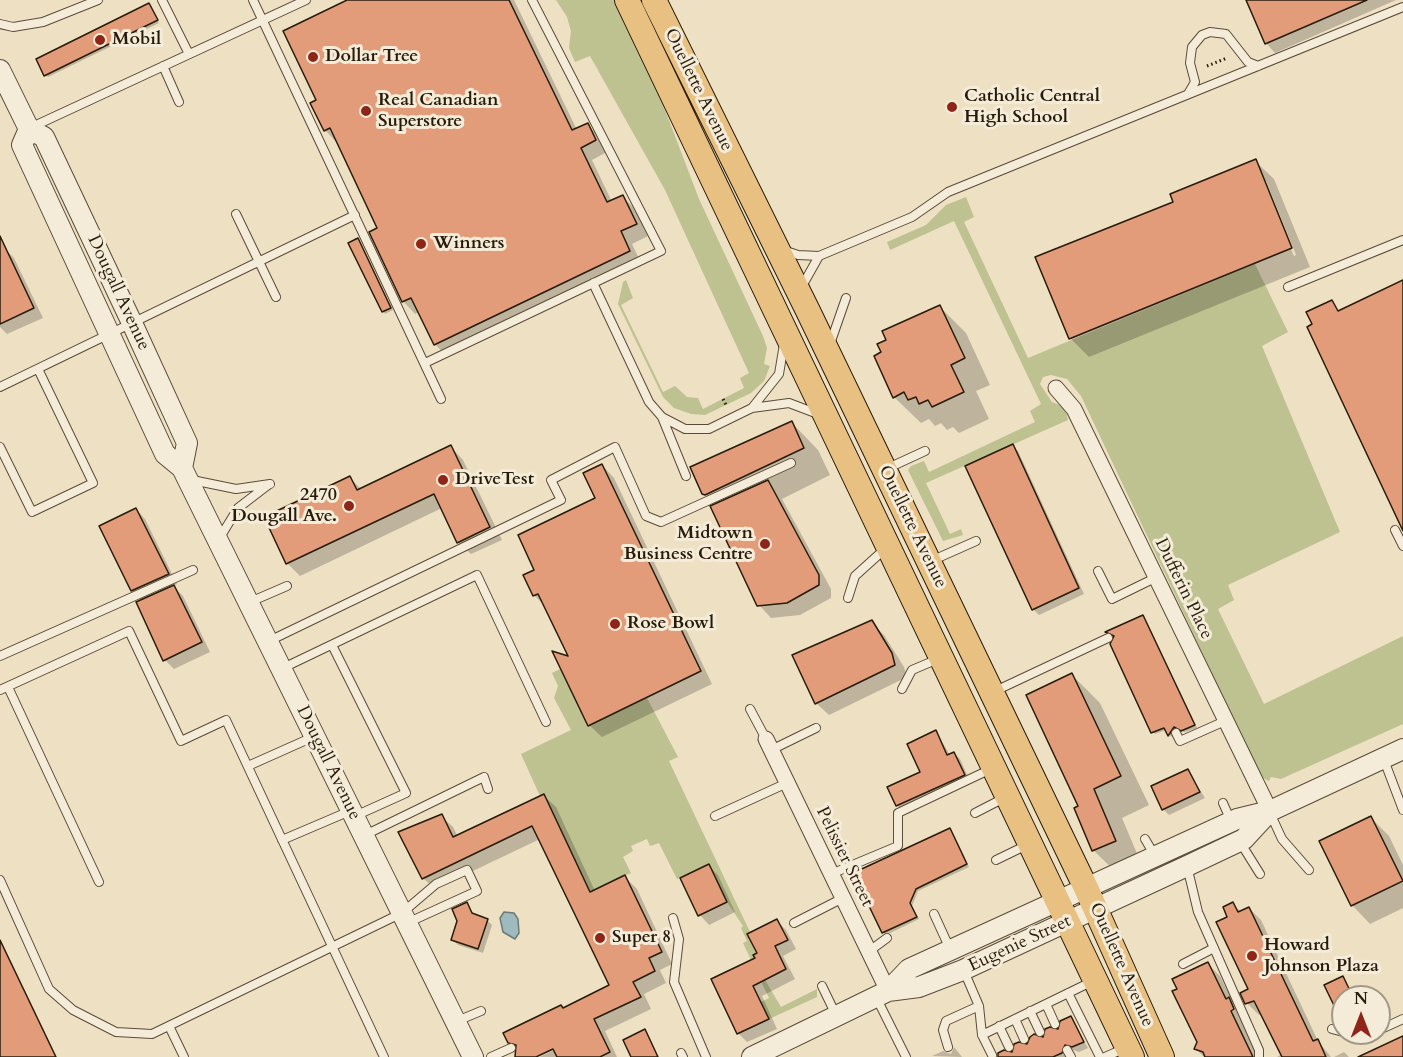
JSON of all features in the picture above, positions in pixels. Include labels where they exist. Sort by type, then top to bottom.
[{"type":"main road","name":"Ouellette Avenue","points":[[627,0],[890,545],[1130,1052]]},
{"type":"main road","name":"Ouellette Avenue","points":[[654,0],[885,469],[1091,898],[1162,1057]]},
{"type":"street","name":"Dougall Avenue","points":[[2,77],[29,129],[44,137],[132,323],[187,443],[185,474]]},
{"type":"street","name":"Dougall Avenue","points":[[29,129],[22,145],[165,454],[185,474],[473,1057]]},
{"type":"street","name":"Dufferin Place","points":[[1056,388],[1074,409],[1270,811]]},
{"type":"street","name":"Pelissier Street","points":[[768,745],[868,952],[882,994]]},
{"type":"street","name":"Eugenie Street","points":[[752,1057],[882,994],[919,987],[963,970],[1062,912],[1091,898],[1155,857],[1232,822],[1270,811],[1403,749]]},
{"type":"street","name":"Eugenie Street","points":[[1091,898],[1186,866],[1240,841],[1270,811]]},
{"type":"street","name":"Eugenie Street","points":[[882,994],[909,969],[951,950],[1062,912]]},
{"type":"lane","points":[[0,24],[13,27],[43,22],[98,0]]},
{"type":"lane","points":[[162,0],[189,54]]},
{"type":"lane","points":[[253,0],[441,399]]},
{"type":"lane","points":[[29,129],[306,0]]},
{"type":"lane","points":[[425,363],[661,251],[532,0]]},
{"type":"lane","points":[[776,247],[798,255],[819,256],[912,217],[948,192],[1403,7]]},
{"type":"lane","points":[[1187,95],[1195,82],[1190,63],[1192,46],[1202,35],[1210,32],[1226,34],[1248,62],[1258,66]]},
{"type":"lane","points":[[163,66],[179,102]]},
{"type":"lane","points":[[237,214],[276,297]]},
{"type":"lane","points":[[0,386],[355,215]]},
{"type":"lane","points":[[1288,287],[1403,240]]},
{"type":"lane","points":[[799,292],[819,256]]},
{"type":"lane","points":[[593,283],[649,402],[662,417],[686,476]]},
{"type":"lane","points":[[828,351],[846,298]]},
{"type":"lane","points":[[752,408],[779,374],[786,330]]},
{"type":"lane","points":[[0,447],[32,512],[93,483],[38,369]]},
{"type":"lane","points":[[662,417],[685,429],[709,429],[752,408],[789,403],[828,417]]},
{"type":"lane","points":[[268,641],[561,500],[550,480],[615,447],[646,516],[661,522],[790,463]]},
{"type":"lane","points":[[885,469],[925,451]]},
{"type":"lane","points":[[185,474],[236,489],[270,484],[238,508],[218,540]]},
{"type":"lane","points":[[1395,530],[1403,546]]},
{"type":"lane","points":[[929,562],[976,541]]},
{"type":"lane","points":[[848,598],[855,576],[890,545]]},
{"type":"lane","points":[[0,656],[193,570]]},
{"type":"lane","points":[[1098,571],[1112,599],[1155,578]]},
{"type":"lane","points":[[281,669],[477,575],[546,722]]},
{"type":"lane","points":[[249,603],[287,586]]},
{"type":"lane","points":[[99,882],[4,688],[129,631],[181,741],[226,720],[384,1057]]},
{"type":"lane","points":[[992,692],[1108,638]]},
{"type":"lane","points":[[282,840],[406,793],[332,645]]},
{"type":"lane","points":[[902,689],[912,670],[943,657]]},
{"type":"lane","points":[[750,710],[768,745],[816,728]]},
{"type":"lane","points":[[1176,733],[1180,741],[1225,721]]},
{"type":"lane","points":[[248,766],[315,736]]},
{"type":"lane","points":[[1383,758],[1403,810]]},
{"type":"lane","points":[[831,874],[898,846],[898,813],[994,767]]},
{"type":"lane","points":[[364,836],[392,820],[484,777],[488,789]]},
{"type":"lane","points":[[715,816],[787,783]]},
{"type":"lane","points":[[975,813],[1008,796]]},
{"type":"lane","points":[[1223,802],[1232,822]]},
{"type":"lane","points":[[1270,811],[1282,839],[1310,870]]},
{"type":"lane","points":[[1145,839],[1155,857]]},
{"type":"lane","points":[[1240,841],[1260,874]]},
{"type":"lane","points":[[996,860],[1030,844]]},
{"type":"lane","points":[[1186,866],[1198,912],[1259,1050],[1259,1057]]},
{"type":"lane","points":[[0,880],[49,989],[73,1010],[116,1032],[152,1034],[332,947],[477,891],[467,870],[436,884],[404,918]]},
{"type":"lane","points":[[794,923],[843,898]]},
{"type":"lane","points":[[934,914],[951,950]]},
{"type":"lane","points":[[673,918],[679,939],[674,982],[706,1057]]},
{"type":"lane","points":[[868,952],[887,938]]},
{"type":"lane","points":[[1183,964],[1214,948]]},
{"type":"lane","points":[[963,970],[979,1006],[982,1035],[992,1055]]},
{"type":"lane","points":[[982,1035],[1095,980]]},
{"type":"lane","points":[[822,986],[837,1016]]},
{"type":"lane","points":[[1068,993],[1100,1057]]},
{"type":"lane","points":[[882,994],[906,1057]]},
{"type":"lane","points":[[1046,1004],[1055,1024]]},
{"type":"lane","points":[[948,1047],[944,1036],[946,1021],[979,1006]]},
{"type":"lane","points":[[455,1021],[481,1011]]},
{"type":"lane","points":[[1030,1011],[1040,1032]]},
{"type":"lane","points":[[1015,1019],[1024,1040]]},
{"type":"lane","points":[[170,1026],[184,1057]]},
{"type":"lane","points":[[999,1026],[1009,1047]]},
{"type":"lane","points":[[491,1057],[511,1048]]},
{"type":"lane","points":[[1105,1057],[1130,1052]]},
{"type":"path","points":[[1207,66],[1227,58]]},
{"type":"path","points":[[723,399],[726,405]]},
{"type":"green space","points":[[556,0],[616,0],[665,100],[662,102],[699,199],[763,336],[767,348],[764,364],[770,366],[764,381],[751,393],[705,415],[691,414],[674,408],[663,397],[618,304],[623,282],[626,280],[633,298],[621,305],[663,392],[675,386],[687,397],[698,398],[703,409],[744,388],[740,378],[749,373],[665,190],[590,56],[575,62],[569,48],[571,31],[567,17]]},
{"type":"green space","points":[[966,197],[974,217],[964,222],[1028,358],[1255,264],[1288,332],[1262,346],[1340,532],[1228,585],[1234,600],[1218,609],[1264,704],[1403,636],[1403,724],[1281,779],[1271,777],[1269,781],[1261,777],[1081,396],[1067,379],[1051,375],[1043,377],[1040,384],[1052,402],[1065,407],[1068,420],[926,483],[950,534],[961,529],[963,535],[943,541],[908,470],[911,466],[924,461],[929,472],[1035,422],[1030,411],[1041,404],[954,221],[890,250],[887,242],[926,225],[946,205]]},
{"type":"green space","points":[[560,669],[588,726],[647,698],[678,757],[669,761],[750,932],[747,934],[757,953],[753,955],[765,980],[781,1007],[817,989],[817,997],[769,1019],[761,1002],[769,998],[743,943],[747,941],[741,928],[743,926],[727,902],[709,865],[677,879],[659,843],[650,846],[647,839],[631,846],[633,851],[623,857],[631,873],[590,891],[544,794],[540,796],[521,754],[571,730],[554,698],[558,686],[552,673]]},
{"type":"water","points":[[504,912],[514,913],[518,919],[519,933],[515,939],[503,932],[500,918]]},
{"type":"building","points":[[347,0],[509,0],[572,130],[588,123],[596,140],[581,148],[607,202],[623,195],[637,224],[621,231],[630,251],[434,345],[411,298],[402,302],[369,232],[377,228],[330,128],[324,131],[310,103],[316,100],[283,31]]},
{"type":"building","points":[[1246,0],[1367,0],[1265,44]]},
{"type":"building","points":[[149,3],[158,20],[44,76],[36,59]]},
{"type":"building","points":[[1256,159],[1292,248],[1069,339],[1035,257],[1173,202],[1170,194]]},
{"type":"building","points":[[0,236],[34,308],[0,324]]},
{"type":"building","points":[[358,238],[391,308],[382,312],[348,243]]},
{"type":"building","points":[[1403,280],[1403,531],[1307,327],[1312,324],[1306,312],[1332,300],[1338,311]]},
{"type":"building","points":[[940,305],[965,358],[951,365],[964,392],[932,407],[928,400],[919,404],[916,397],[908,400],[904,392],[893,398],[874,356],[881,352],[877,344],[886,340],[882,331]]},
{"type":"building","points":[[792,421],[804,448],[705,495],[702,494],[690,467]]},
{"type":"building","points":[[1013,444],[1079,588],[1032,610],[965,466]]},
{"type":"building","name":"2470 Dougall Ave.","points":[[451,445],[490,527],[457,543],[434,494],[286,564],[264,517],[350,476],[357,490]]},
{"type":"building","name":"Rose Bowl","points":[[602,464],[701,671],[588,726],[552,651],[568,656],[538,594],[533,596],[523,575],[534,570],[518,535],[595,498],[583,473]]},
{"type":"building","name":"Midtown Business Centre","points":[[768,480],[819,575],[819,585],[787,603],[757,606],[710,506]]},
{"type":"building","points":[[136,508],[169,574],[131,591],[99,526]]},
{"type":"building","points":[[174,585],[202,642],[163,661],[136,602]]},
{"type":"building","points":[[1143,615],[1195,725],[1181,731],[1174,727],[1168,736],[1164,728],[1151,733],[1110,644],[1114,636],[1105,632]]},
{"type":"building","points":[[872,620],[892,653],[895,665],[815,704],[792,655]]},
{"type":"building","points":[[1072,673],[1121,776],[1094,789],[1116,841],[1092,851],[1074,808],[1078,806],[1026,695]]},
{"type":"building","points":[[936,730],[947,755],[954,752],[965,775],[896,806],[887,787],[920,772],[907,744]]},
{"type":"building","points":[[1188,769],[1200,792],[1162,810],[1151,786]]},
{"type":"building","name":"Super 8","points":[[544,794],[590,892],[625,875],[662,952],[649,958],[655,971],[633,982],[641,997],[594,1019],[610,1052],[600,1057],[557,1057],[553,1049],[536,1057],[515,1057],[516,1045],[508,1043],[503,1033],[561,1005],[563,1008],[609,985],[532,826],[422,879],[398,832],[442,814],[453,837]]},
{"type":"building","points":[[1371,816],[1403,881],[1351,906],[1319,841]]},
{"type":"building","points":[[950,828],[967,864],[916,889],[910,903],[917,917],[882,933],[853,873]]},
{"type":"building","points":[[709,864],[727,902],[698,916],[680,878]]},
{"type":"building","points":[[467,902],[472,913],[488,919],[478,949],[451,940],[457,921],[452,909]]},
{"type":"building","name":"Howard Johnson Plaza","points":[[1233,902],[1238,912],[1249,907],[1313,1041],[1318,1039],[1326,1057],[1282,1057],[1254,1001],[1245,1004],[1240,993],[1248,989],[1216,922],[1227,917],[1223,907]]},
{"type":"building","points":[[777,919],[788,940],[775,946],[786,969],[753,986],[769,1019],[737,1034],[711,979],[755,958],[753,955],[757,953],[747,934]]},
{"type":"building","points":[[0,940],[56,1057],[0,1057]]},
{"type":"building","points":[[1208,962],[1226,999],[1229,997],[1234,1009],[1231,1011],[1253,1057],[1205,1057],[1203,1052],[1194,1049],[1197,1042],[1172,991],[1177,989],[1172,979]]},
{"type":"building","points":[[1343,976],[1347,985],[1331,985],[1331,999],[1324,985]]},
{"type":"building","points":[[1071,1016],[1084,1042],[1072,1047],[1065,1045],[1062,1053],[1053,1057],[998,1057],[998,1053],[1004,1050],[1012,1052],[1014,1044],[1019,1042],[1027,1044],[1034,1034],[1043,1037],[1045,1029],[1050,1027],[1058,1029],[1060,1021]]},
{"type":"building","points":[[645,1029],[658,1057],[631,1057],[623,1040]]},
{"type":"building","points":[[1403,1036],[1403,1057],[1358,1057],[1384,1045],[1391,1045],[1391,1042]]},
{"type":"place","name":"Mobil","points":[[100,40]]},
{"type":"place","name":"Dollar Tree","points":[[313,57]]},
{"type":"place","name":"Catholic Central High School","points":[[952,107]]},
{"type":"place","name":"Real Canadian Superstore","points":[[366,111]]},
{"type":"place","name":"Winners","points":[[421,244]]},
{"type":"place","name":"DriveTest","points":[[443,480]]},
{"type":"place","name":"2470 Dougall Ave.","points":[[349,506]]},
{"type":"place","name":"Midtown Business Centre","points":[[765,544]]},
{"type":"place","name":"Rose Bowl","points":[[615,624]]},
{"type":"place","name":"Super 8","points":[[600,938]]},
{"type":"place","name":"Howard Johnson Plaza","points":[[1252,956]]}]
